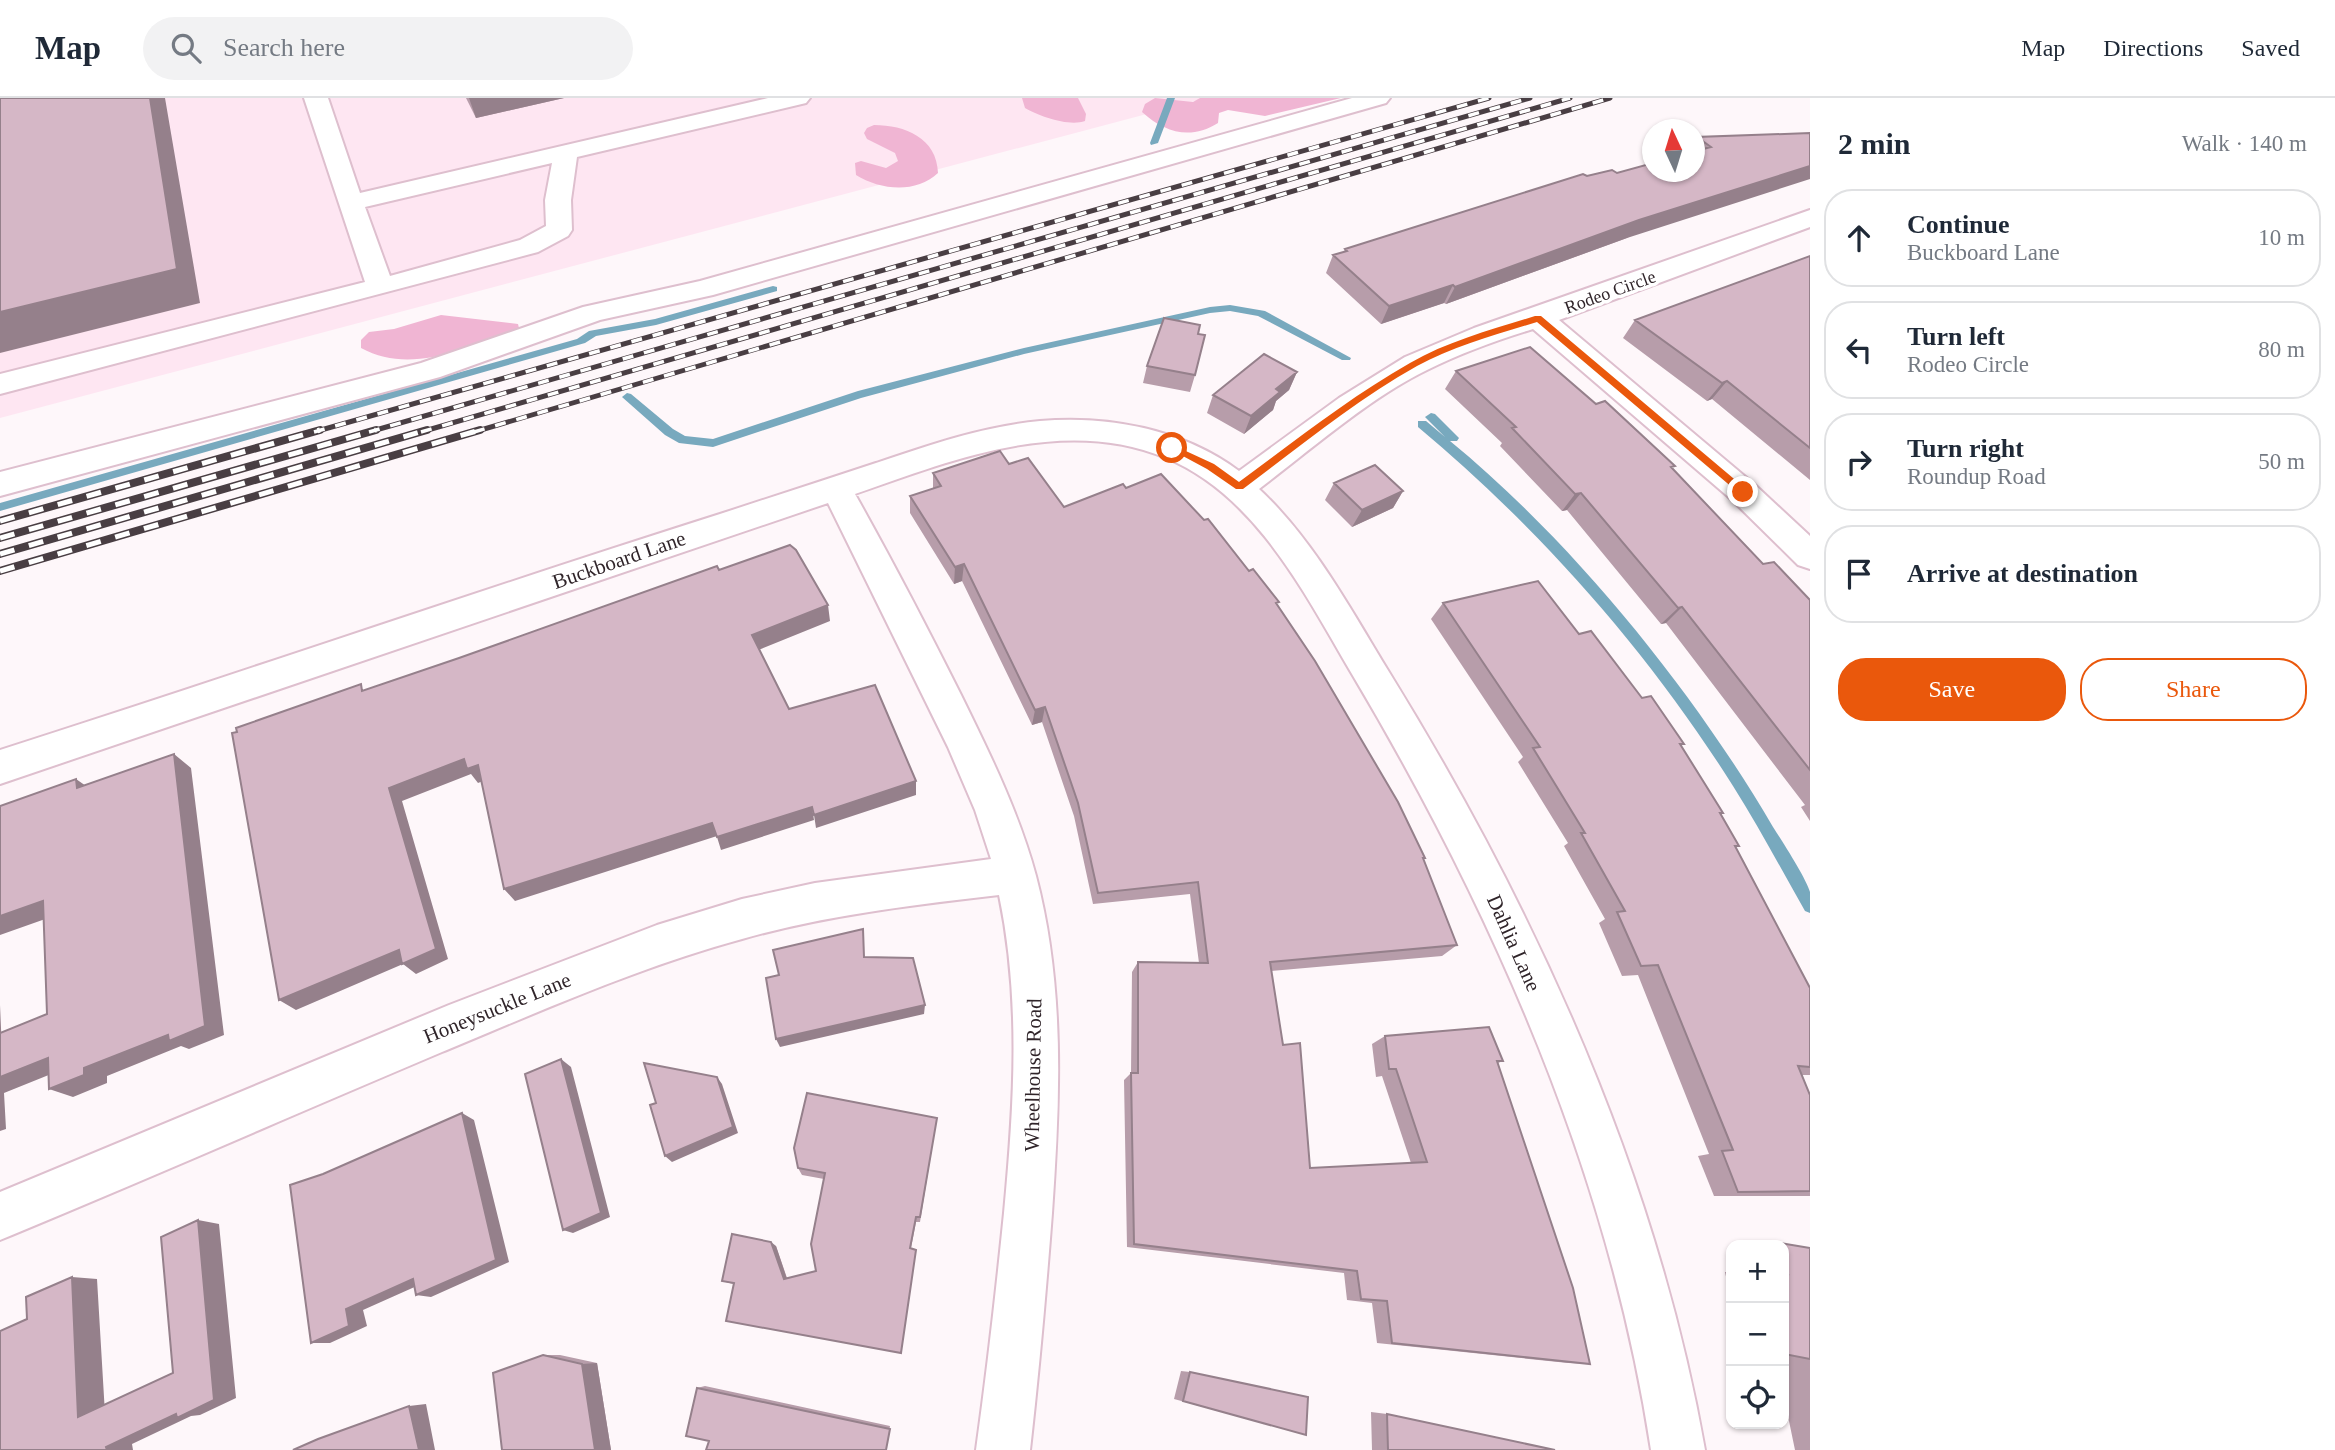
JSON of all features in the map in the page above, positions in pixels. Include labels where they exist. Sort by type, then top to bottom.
[{"type":"street","points":[[316,98],[380,287]]},
{"type":"street","points":[[351,203],[798,98]]},
{"type":"street","points":[[0,484],[430,370],[593,313],[703,289],[1378,98]]},
{"type":"street","points":[[0,384],[529,246],[559,230],[558,200],[566,151]]},
{"type":"street","name":"Rodeo Circle","points":[[1239,486],[1350,405],[1415,364],[1484,335],[1538,318],[1810,218]]},
{"type":"street","points":[[1538,318],[1743,492],[1810,556]]},
{"type":"street","name":"Buckboard Lane","points":[[0,767],[980,442],[1068,430],[1143,439],[1193,457],[1239,486]]},
{"type":"street","name":"Dahlia Lane","points":[[1239,486],[1270,521],[1304,568],[1383,692],[1459,825],[1511,933],[1572,1076],[1623,1214],[1660,1348],[1678,1450]]},
{"type":"street","name":"Wheelhouse Road","points":[[836,488],[904,614],[979,770],[1016,875],[1029,939],[1037,1008],[1037,1087],[1019,1323],[1003,1450]]},
{"type":"street","name":"Honeysuckle Lane","points":[[0,1216],[270,1101],[600,966],[708,929],[783,908],[912,886],[1016,875]]},
{"type":"shaded area","points":[[0,98],[1207,98],[0,418]]},
{"type":"shaded area","points":[[1022,98],[1078,98],[1086,114],[1085,121],[1071,123],[1046,117],[1025,108]]},
{"type":"shaded area","points":[[1155,98],[1193,102],[1200,98],[1341,98],[1265,116],[1228,110],[1219,113],[1218,123],[1188,133],[1160,125],[1142,112],[1145,104]]},
{"type":"shaded area","points":[[874,125],[908,131],[925,142],[932,151],[938,173],[919,184],[898,188],[876,184],[856,175],[855,163],[861,161],[886,168],[898,161],[895,153],[867,139],[864,133]]},
{"type":"shaded area","points":[[441,315],[518,324],[519,328],[461,350],[420,359],[380,356],[361,348],[361,340],[369,332],[394,329]]},
{"type":"building","points":[[0,98],[150,98],[177,269],[0,312]]},
{"type":"building","points":[[1810,133],[1810,166],[1639,220],[1455,287],[1453,285],[1389,306],[1333,255],[1583,174],[1587,176],[1612,170],[1617,173],[1642,166],[1642,182],[1705,182],[1705,148],[1711,147],[1705,143],[1705,137]]},
{"type":"building","points":[[1810,256],[1810,448],[1727,381],[1722,383],[1635,320]]},
{"type":"building","points":[[1164,318],[1200,325],[1198,334],[1205,335],[1195,375],[1147,366]]},
{"type":"building","points":[[1530,347],[1596,404],[1605,401],[1675,466],[1671,467],[1763,564],[1774,562],[1810,600],[1810,770],[1682,607],[1678,608],[1581,493],[1575,494],[1512,428],[1516,427],[1456,371]]},
{"type":"building","points":[[1264,354],[1297,372],[1276,389],[1280,392],[1251,416],[1213,395]]},
{"type":"building","points":[[1000,451],[1009,464],[1028,458],[1064,507],[1123,484],[1126,488],[1161,474],[1204,520],[1208,519],[1249,571],[1253,569],[1279,602],[1276,603],[1315,661],[1398,802],[1425,858],[1457,945],[1270,962],[1283,1045],[1300,1043],[1310,1168],[1427,1162],[1396,1069],[1389,1069],[1385,1036],[1489,1027],[1503,1061],[1497,1061],[1573,1288],[1590,1364],[1392,1343],[1387,1301],[1361,1299],[1357,1271],[1134,1244],[1131,1073],[1138,1073],[1138,962],[1208,963],[1198,882],[1098,893],[1078,803],[1045,707],[1035,710],[964,564],[955,567],[910,496],[941,486],[933,473]]},
{"type":"building","points":[[1375,465],[1403,491],[1362,510],[1334,483]]},
{"type":"building","points":[[790,545],[796,550],[828,605],[752,635],[789,709],[875,685],[916,781],[814,815],[812,807],[717,837],[712,823],[504,889],[478,765],[467,769],[464,759],[389,788],[436,949],[402,964],[399,950],[279,1000],[232,733],[237,732],[236,728],[361,684],[362,691],[717,566],[719,570]]},
{"type":"building","points":[[1538,581],[1579,634],[1591,631],[1642,698],[1651,696],[1684,744],[1680,744],[1723,813],[1720,813],[1739,846],[1735,846],[1810,988],[1810,1067],[1798,1066],[1810,1095],[1810,1191],[1738,1192],[1722,1151],[1733,1150],[1658,965],[1641,966],[1617,912],[1625,911],[1581,833],[1585,833],[1533,748],[1540,747],[1443,603]]},
{"type":"building","points":[[174,754],[205,1026],[169,1041],[168,1035],[84,1068],[84,1075],[49,1089],[48,1058],[0,1077],[0,1033],[47,1014],[43,901],[0,916],[0,806],[76,779],[77,788]]},
{"type":"building","points":[[863,929],[864,957],[913,958],[925,1005],[776,1039],[766,978],[779,975],[773,950]]},
{"type":"building","points":[[561,1059],[601,1213],[563,1230],[525,1074]]},
{"type":"building","points":[[644,1063],[717,1077],[733,1127],[665,1156],[650,1105],[656,1103]]},
{"type":"building","points":[[807,1093],[937,1118],[920,1217],[916,1217],[910,1248],[916,1250],[901,1353],[726,1321],[734,1283],[722,1281],[732,1234],[771,1242],[784,1279],[816,1271],[811,1244],[825,1173],[798,1168],[794,1148]]},
{"type":"building","points":[[462,1113],[496,1260],[416,1295],[413,1279],[346,1309],[349,1326],[311,1343],[290,1185],[323,1174]]},
{"type":"building","points":[[198,1220],[214,1400],[177,1418],[176,1414],[106,1447],[107,1450],[0,1450],[0,1331],[27,1319],[26,1297],[72,1277],[78,1417],[173,1373],[161,1237]]},
{"type":"building","points":[[1789,1244],[1810,1248],[1810,1359],[1789,1355]]},
{"type":"building","points":[[543,1355],[582,1364],[595,1450],[502,1450],[493,1373]]},
{"type":"building","points":[[1190,1372],[1308,1397],[1306,1435],[1183,1401]]},
{"type":"building","points":[[697,1388],[890,1429],[886,1450],[706,1450],[709,1441],[686,1436]]},
{"type":"building","points":[[409,1406],[419,1450],[293,1450],[318,1439]]},
{"type":"building","points":[[1387,1414],[1555,1450],[1388,1450]]},
{"type":"waterway","points":[[1154,143],[1171,98]]},
{"type":"waterway","points":[[0,507],[581,341],[593,333],[656,322],[773,289]]},
{"type":"waterway","points":[[627,397],[669,432],[683,440],[713,443],[858,395],[1024,351],[1210,310],[1230,308],[1261,313],[1346,358]]},
{"type":"waterway","points":[[1431,417],[1453,438]]},
{"type":"waterway","points":[[1422,424],[1463,458],[1540,532],[1647,656],[1738,781],[1810,906]]},
{"type":"railway","points":[[314,432],[1489,98]]},
{"type":"railway","points":[[369,432],[1530,98]]},
{"type":"railway","points":[[421,432],[1570,98]]},
{"type":"railway","points":[[474,432],[1610,98]]},
{"type":"railway","points":[[0,521],[320,430]]},
{"type":"railway","points":[[0,538],[376,430]]},
{"type":"railway","points":[[0,554],[427,430]]},
{"type":"railway","points":[[0,571],[480,430]]},
{"type":"route","points":[[1172,448],[1193,457],[1239,486],[1390,378],[1415,364],[1484,335],[1538,318],[1743,492]]}]
